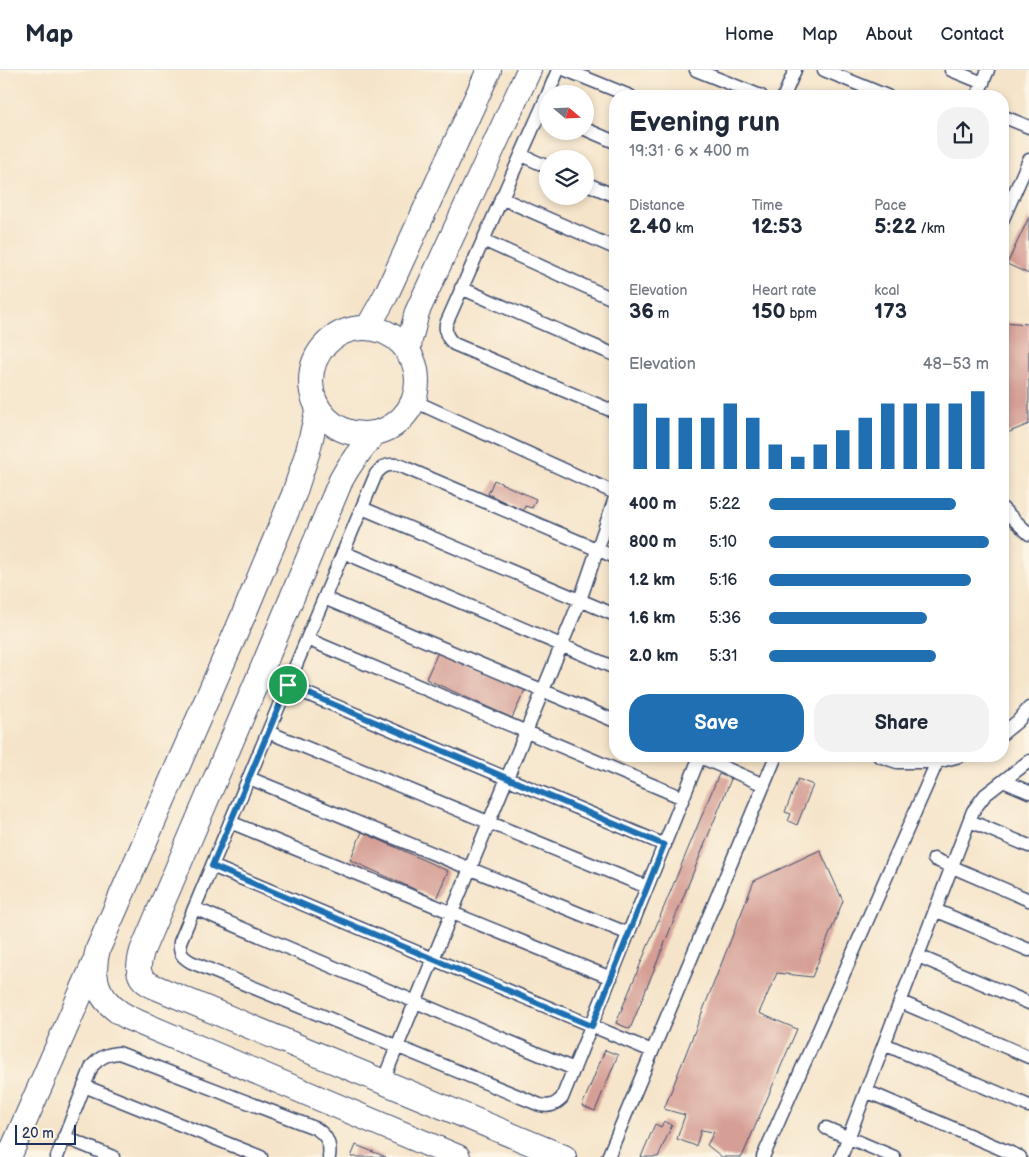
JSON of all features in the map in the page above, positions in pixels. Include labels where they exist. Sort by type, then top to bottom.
[{"type":"street","points":[[368,327],[386,295],[489,70]]},
{"type":"street","points":[[408,354],[413,326],[423,299],[529,70]]},
{"type":"street","points":[[368,327],[390,338],[408,354],[414,365],[416,377],[414,401],[409,411],[393,427],[374,435],[347,430],[334,424],[318,408],[311,386],[311,374],[314,363],[326,343],[345,330],[368,327]]},
{"type":"street","points":[[318,408],[310,444],[294,494],[98,949],[94,968],[95,977],[101,994],[109,1005],[131,1019],[458,1157]]},
{"type":"street","points":[[374,435],[361,449],[341,480],[142,951],[138,970],[147,984],[564,1157]]},
{"type":"street","points":[[9,1157],[95,960]]},
{"type":"street","points":[[25,1157],[78,1030],[101,994]]},
{"type":"lane","points":[[552,85],[558,70]]},
{"type":"lane","points":[[566,70],[615,90]]},
{"type":"lane","points":[[696,70],[746,90]]},
{"type":"lane","points":[[787,90],[796,70]]},
{"type":"lane","points":[[824,70],[872,90]]},
{"type":"lane","points":[[951,70],[983,83]]},
{"type":"lane","points":[[980,90],[988,70]]},
{"type":"lane","points":[[1009,119],[1029,127]]},
{"type":"lane","points":[[539,121],[501,198],[446,324],[446,332],[448,339],[454,344],[609,409]]},
{"type":"lane","points":[[594,133],[609,139]]},
{"type":"lane","points":[[521,155],[539,163]]},
{"type":"lane","points":[[1009,204],[1029,160]]},
{"type":"lane","points":[[594,187],[609,193]]},
{"type":"lane","points":[[501,198],[609,245]]},
{"type":"lane","points":[[483,240],[609,297]]},
{"type":"lane","points":[[462,288],[609,352]]},
{"type":"lane","points":[[414,401],[609,489]]},
{"type":"lane","points":[[609,554],[394,464],[380,468],[194,908],[180,942],[179,951],[183,958],[191,962],[397,1046],[540,1104],[548,1106],[556,1104],[562,1098],[592,1026],[698,762]]},
{"type":"lane","points":[[362,508],[609,612]]},
{"type":"lane","points":[[382,1081],[580,600],[609,514]]},
{"type":"lane","points":[[1009,515],[1029,534]]},
{"type":"lane","points":[[343,552],[609,665]]},
{"type":"lane","points":[[324,598],[609,718]]},
{"type":"lane","points":[[306,640],[683,798]]},
{"type":"lane","points":[[260,674],[664,845]]},
{"type":"lane","points":[[1009,728],[1029,708]]},
{"type":"lane","points":[[268,732],[647,888]]},
{"type":"lane","points":[[841,1157],[974,811],[985,796],[1029,760]]},
{"type":"lane","points":[[712,762],[764,784]]},
{"type":"lane","points":[[608,1157],[773,762]]},
{"type":"lane","points":[[763,1157],[937,762],[897,762]]},
{"type":"lane","points":[[249,778],[628,934]]},
{"type":"lane","points":[[1003,781],[1029,792]]},
{"type":"lane","points":[[970,821],[1029,846]]},
{"type":"lane","points":[[230,822],[611,978]]},
{"type":"lane","points":[[934,859],[1029,900]]},
{"type":"lane","points":[[212,866],[652,1051]]},
{"type":"lane","points":[[194,908],[574,1069]]},
{"type":"lane","points":[[935,910],[1029,950]]},
{"type":"lane","points":[[918,956],[1029,1003]]},
{"type":"lane","points":[[901,1002],[1029,1057]]},
{"type":"lane","points":[[884,1044],[1029,1106]]},
{"type":"lane","points":[[57,1157],[92,1066],[104,1056],[119,1053],[315,1128],[326,1137],[330,1150],[329,1157]]},
{"type":"lane","points":[[84,1086],[261,1157]]},
{"type":"lane","points":[[866,1091],[1020,1157]]},
{"type":"lane","points":[[826,1128],[894,1157]]},
{"type":"lane","points":[[64,1137],[113,1157]]},
{"type":"building","points":[[1029,217],[1029,274],[1009,265],[1009,260]]},
{"type":"building","points":[[1009,323],[1029,324],[1029,424],[1009,432]]},
{"type":"building","points":[[494,480],[536,499],[532,508],[525,506],[523,511],[488,494]]},
{"type":"building","points":[[438,652],[525,690],[512,718],[426,679]]},
{"type":"building","points":[[719,774],[731,779],[630,1029],[616,1023]]},
{"type":"building","points":[[798,779],[813,785],[797,825],[788,821],[791,814],[785,812]]},
{"type":"building","points":[[362,832],[448,871],[436,899],[350,860]]},
{"type":"building","points":[[820,850],[843,901],[812,977],[777,973],[759,1013],[797,1029],[742,1157],[722,1157],[707,1145],[714,1132],[701,1130],[696,1146],[677,1139],[685,1115],[664,1109],[754,881]]},
{"type":"building","points":[[605,1050],[618,1055],[595,1111],[582,1106]]},
{"type":"building","points":[[664,1121],[672,1125],[658,1157],[641,1157],[655,1124],[661,1127]]},
{"type":"building","points":[[356,1145],[386,1157],[351,1157]]},
{"type":"route","points":[[288,685],[664,845],[592,1026],[212,866],[288,685]]}]
